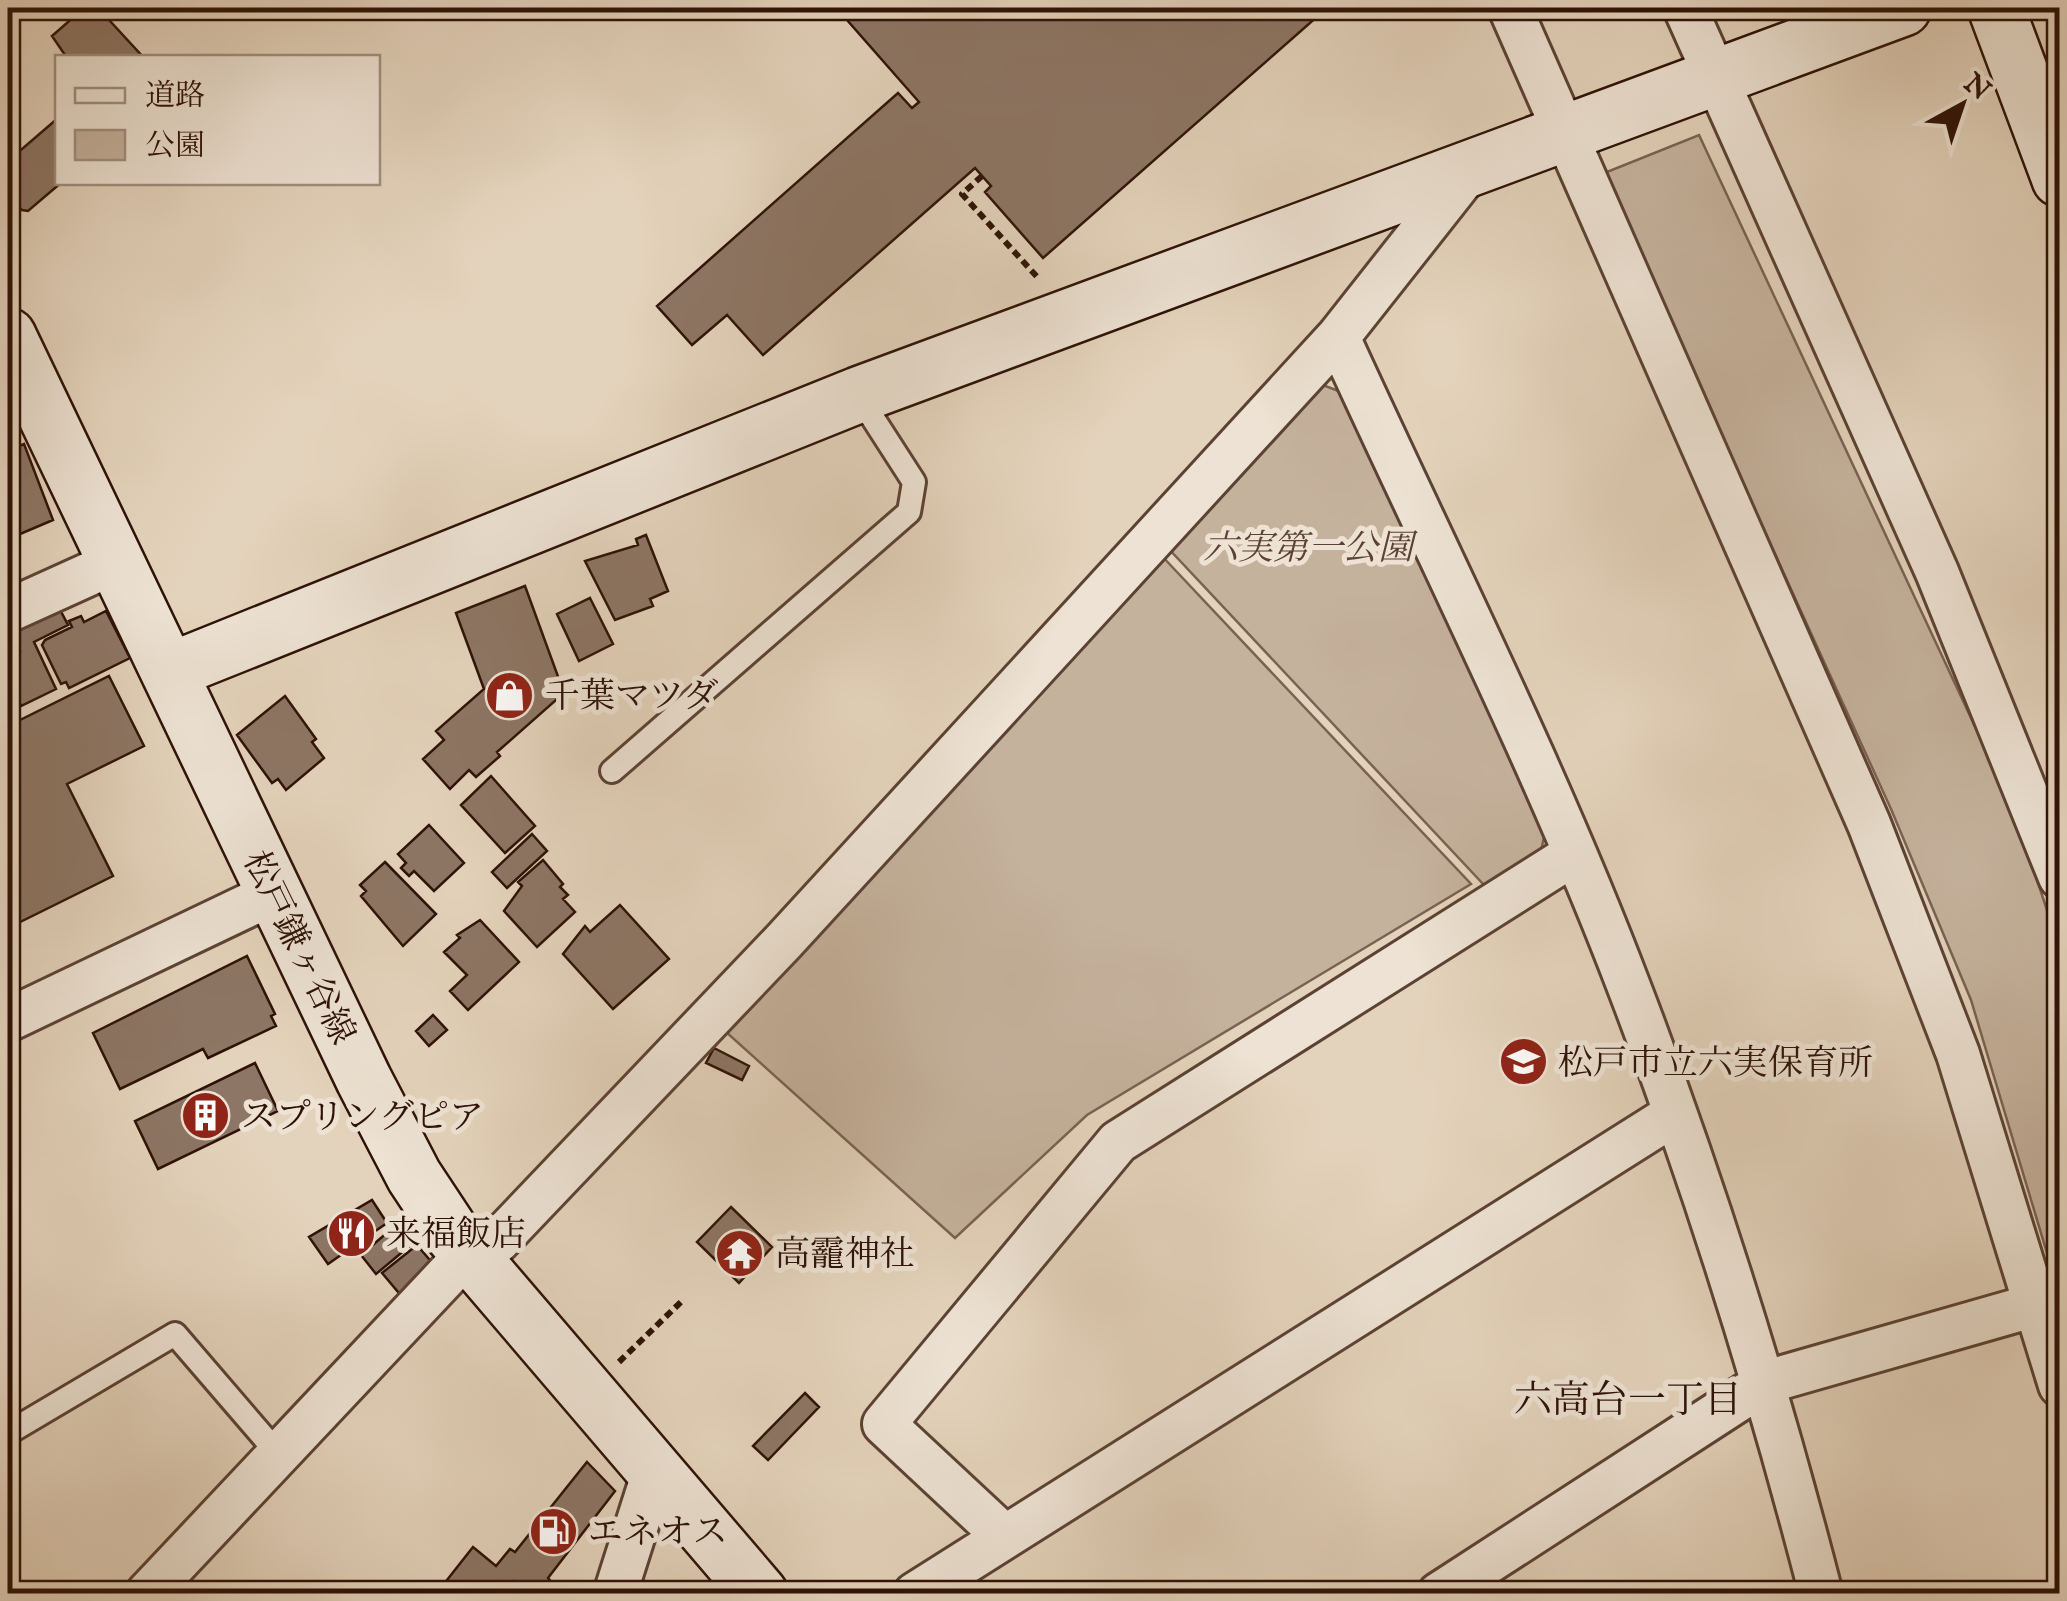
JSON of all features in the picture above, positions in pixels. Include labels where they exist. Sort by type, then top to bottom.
[{"type":"street","points":[[1510,8],[1870,824],[2048,1302],[2060,1385]]},
{"type":"street","points":[[1686,8],[1936,572],[2060,876]]},
{"type":"street","points":[[170,671],[593,492],[1903,8]]},
{"type":"street","points":[[1996,8],[2060,179]]},
{"type":"street","points":[[147,1594],[451,1270],[498,1241],[784,941],[1338,336],[1469,171]]},
{"type":"street","points":[[1338,336],[1574,854],[1630,988],[1766,1382],[1821,1594]]},
{"type":"street","name":"松戸鎌ヶ谷線","points":[[13,359],[170,671],[414,1176],[474,1259],[760,1594]]},
{"type":"street","points":[[8,610],[116,562]]},
{"type":"street","points":[[1004,1536],[884,1424],[1105,1157],[1118,1142],[1574,854]]},
{"type":"street","points":[[8,1020],[274,893]]},
{"type":"street","points":[[915,1594],[1672,1114]]},
{"type":"street","points":[[1439,1594],[1766,1382],[2048,1302]]},
{"type":"street","points":[[615,1594],[654,1471]]},
{"type":"lane","points":[[612,771],[909,512],[914,482],[858,395]]},
{"type":"lane","points":[[8,1432],[176,1334],[279,1455]]},
{"type":"path","points":[[982,176],[962,194],[1050,290]]},
{"type":"path","points":[[611,1370],[683,1300]]},
{"type":"green space","points":[[1699,135],[2013,808],[2059,946],[2059,1293],[1971,1000],[1891,809],[1602,174]]},
{"type":"green space","name":"六実第一公園","points":[[1320,384],[1352,396],[1546,829],[1539,859],[1485,886],[1168,548]]},
{"type":"green space","points":[[1160,554],[1471,884],[1087,1115],[955,1238],[716,1023]]},
{"type":"building","points":[[84,8],[98,8],[141,55],[65,55],[52,36]]},
{"type":"building","points":[[846,8],[1327,8],[1043,258],[985,192],[991,186],[975,168],[763,355],[727,315],[692,345],[657,306],[898,93],[912,108],[919,102],[840,12]]},
{"type":"building","points":[[55,121],[55,185],[58,185],[28,211],[8,195],[8,161]]},
{"type":"building","points":[[24,444],[53,520],[20,534],[8,506],[8,451]]},
{"type":"building","points":[[646,535],[668,591],[650,599],[653,606],[615,620],[585,561],[638,545],[636,539]]},
{"type":"building","points":[[525,586],[564,693],[497,752],[500,756],[476,777],[469,770],[450,789],[423,759],[444,740],[436,731],[484,689],[456,613]]},
{"type":"building","points":[[590,598],[613,644],[579,661],[557,614]]},
{"type":"building","points":[[55,600],[68,625],[34,642],[56,689],[21,706],[8,677],[8,657],[20,651],[16,643],[20,640],[12,624]]},
{"type":"building","points":[[106,611],[130,658],[69,688],[66,682],[61,684],[42,645],[45,640],[72,627],[69,621],[81,616],[84,622]]},
{"type":"building","points":[[109,676],[144,746],[67,784],[113,876],[8,928],[8,726]]},
{"type":"building","points":[[285,696],[316,739],[312,742],[324,758],[286,790],[278,779],[272,783],[237,735]]},
{"type":"building","points":[[491,776],[535,826],[505,853],[461,805]]},
{"type":"building","points":[[429,825],[464,863],[434,891],[414,871],[409,876],[401,868],[406,863],[398,854]]},
{"type":"building","points":[[532,834],[547,851],[507,888],[492,872]]},
{"type":"building","points":[[543,860],[563,884],[560,887],[568,895],[563,899],[575,912],[537,947],[504,911],[522,886],[518,882]]},
{"type":"building","points":[[385,862],[436,914],[403,946],[361,896],[366,891],[360,885]]},
{"type":"building","points":[[620,905],[669,959],[613,1009],[563,954],[585,926],[590,932]]},
{"type":"building","points":[[480,920],[519,962],[468,1010],[450,991],[467,975],[444,952],[460,938],[457,935]]},
{"type":"building","points":[[247,956],[275,1014],[271,1016],[276,1026],[208,1058],[203,1049],[120,1089],[93,1033]]},
{"type":"building","points":[[433,1015],[447,1030],[429,1046],[416,1031]]},
{"type":"building","points":[[714,1048],[749,1066],[742,1080],[706,1063]]},
{"type":"building","name":"スプリングピア","points":[[255,1063],[278,1111],[158,1169],[135,1121]]},
{"type":"building","points":[[372,1200],[387,1223],[328,1264],[309,1237]]},
{"type":"building","points":[[731,1207],[772,1247],[739,1283],[697,1242]]},
{"type":"building","points":[[402,1220],[418,1239],[376,1274],[361,1255]]},
{"type":"building","points":[[417,1245],[434,1265],[404,1299],[382,1273]]},
{"type":"building","points":[[805,1393],[819,1407],[768,1460],[753,1446]]},
{"type":"building","points":[[587,1462],[615,1491],[548,1578],[562,1594],[530,1594],[514,1581],[505,1594],[436,1594],[473,1547],[496,1566],[510,1549],[515,1552]]},
{"type":"place","name":"千葉マツダ","points":[[510,695]]},
{"type":"place","name":"松戸市立六実保育所","points":[[1523,1062]]},
{"type":"place","name":"スプリングピア","points":[[206,1116]]},
{"type":"place","name":"来福飯店","points":[[351,1233]]},
{"type":"place","name":"高靇神社","points":[[740,1253]]},
{"type":"place","name":"エネオス","points":[[553,1531]]},
{"type":"district","name":"六高台一丁目","points":[[1628,1399]]}]
